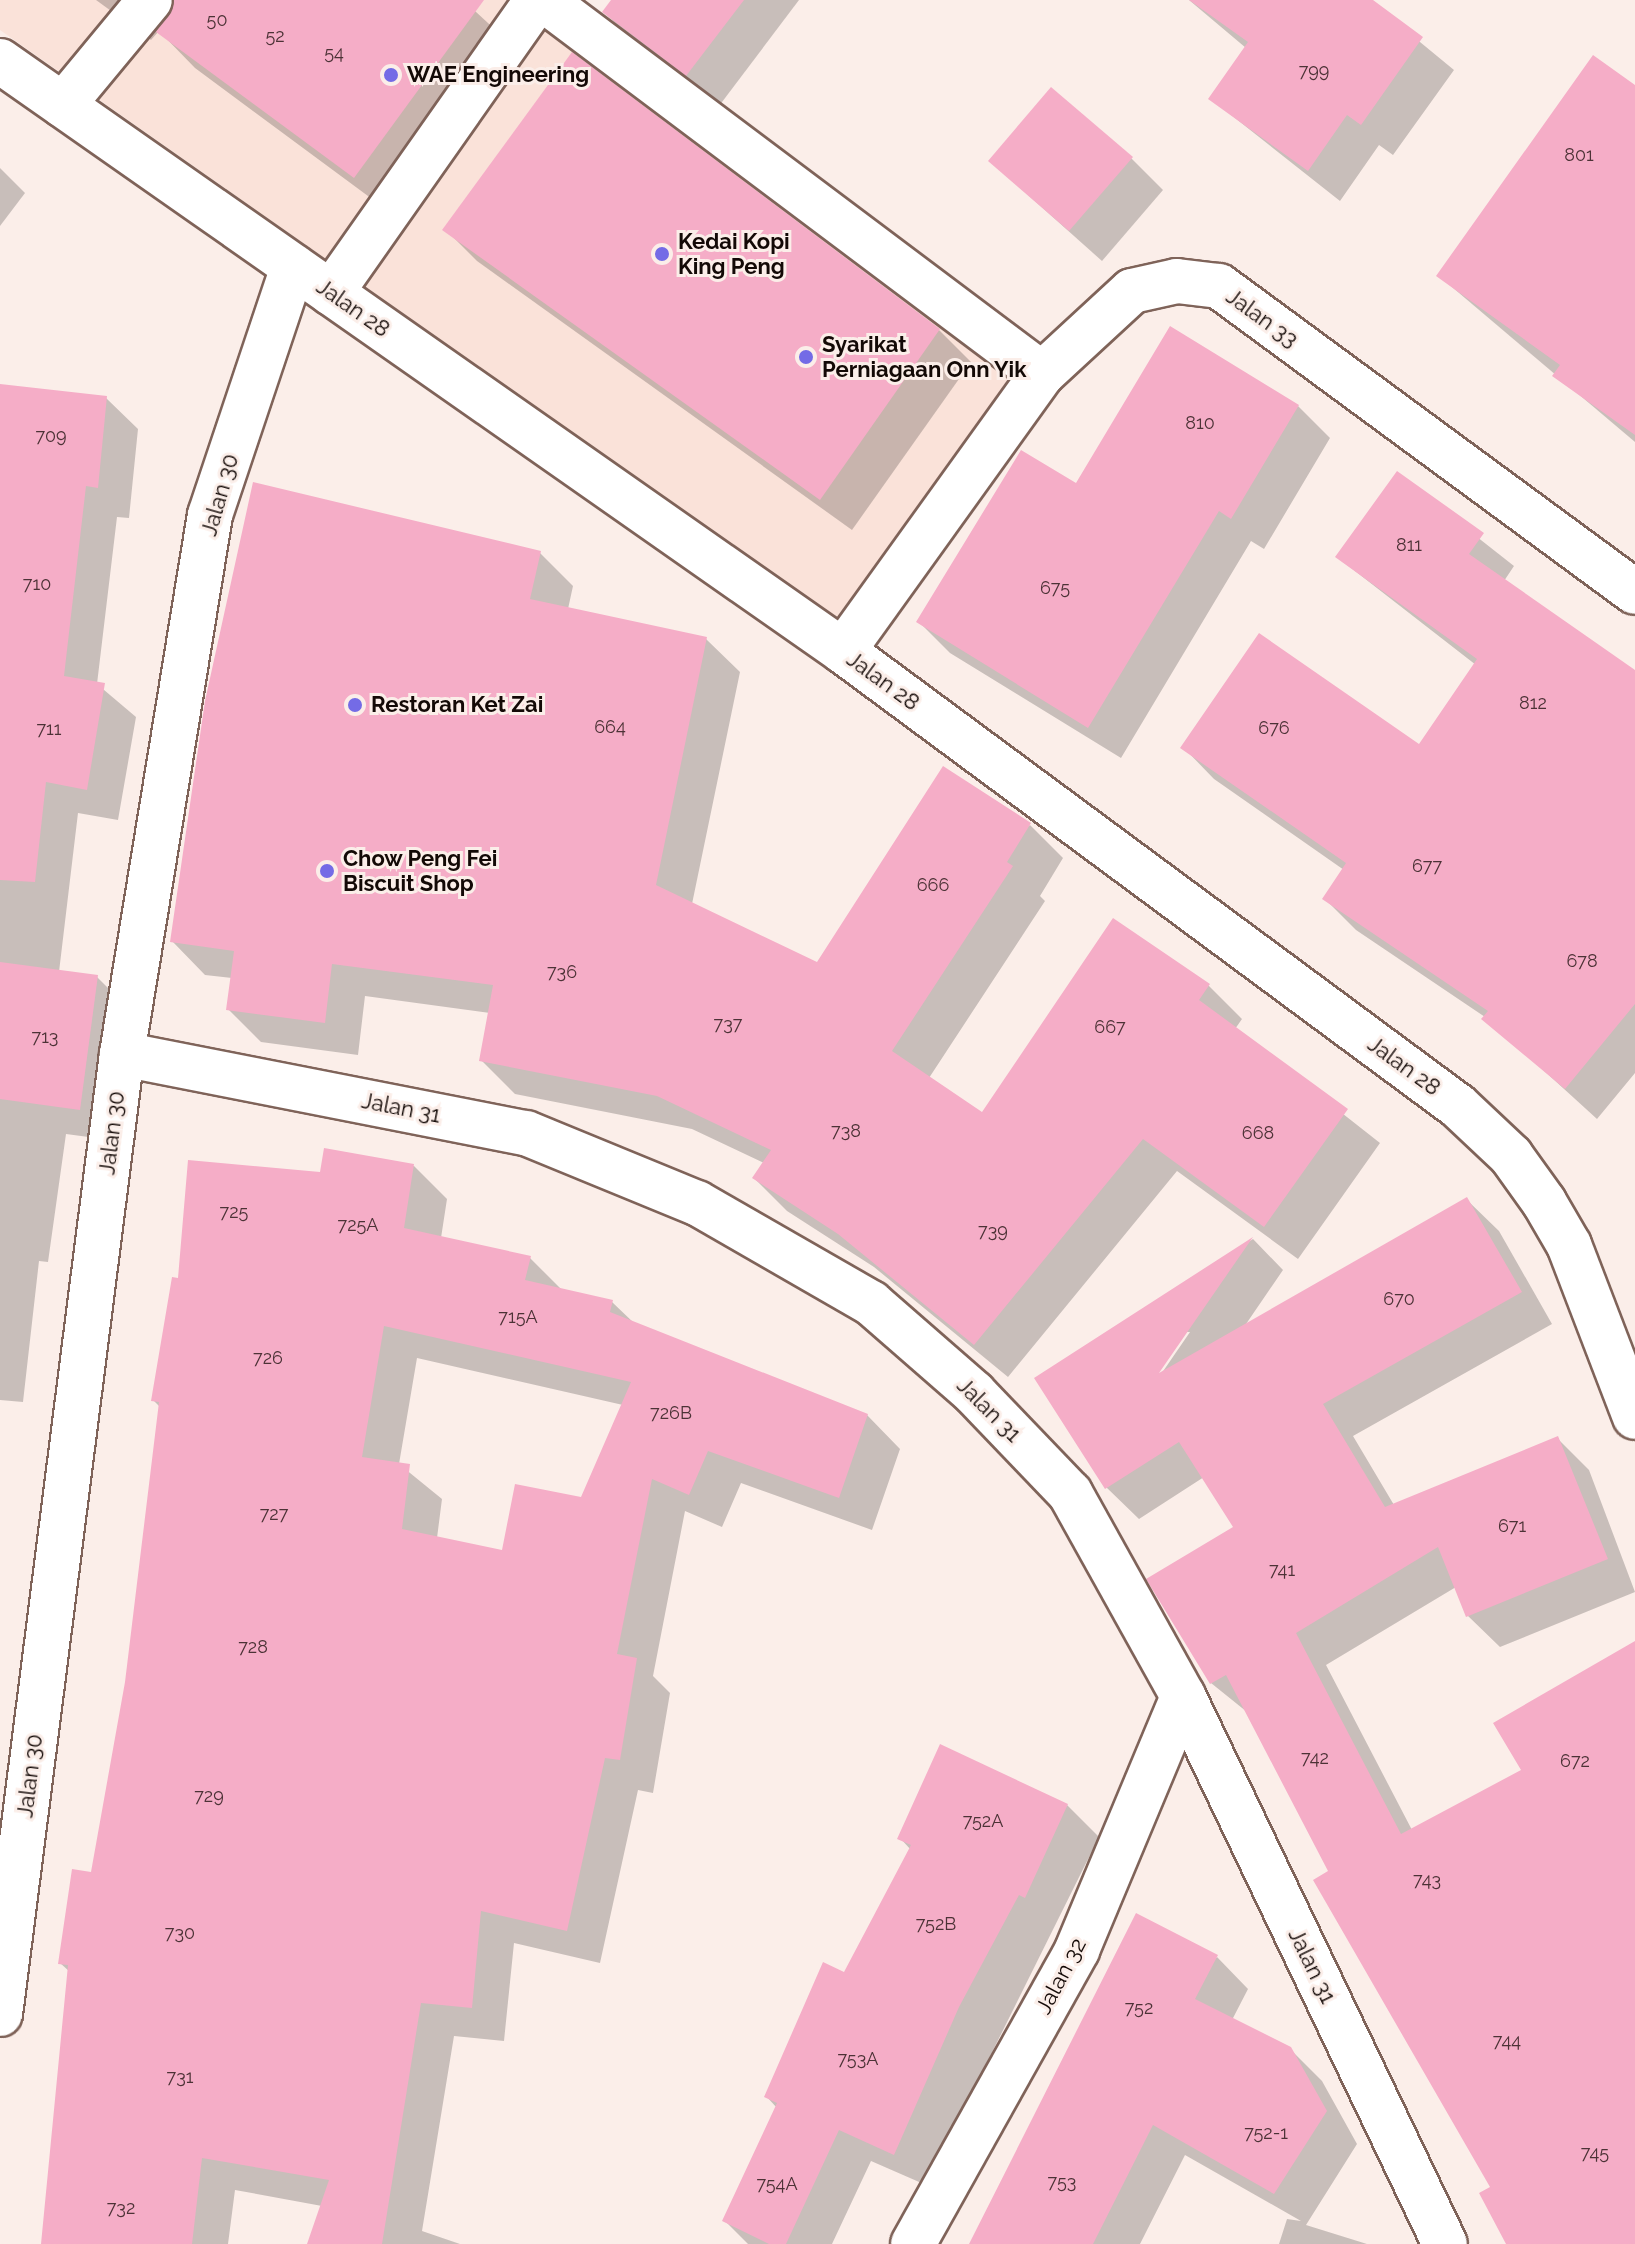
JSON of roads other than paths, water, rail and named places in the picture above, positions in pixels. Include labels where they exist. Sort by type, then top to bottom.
[{"type":"street","points":[[63,105],[150,0]]},
{"type":"street","points":[[331,293],[537,0]]},
{"type":"street","points":[[544,0],[1042,374]]},
{"type":"street","name":"Jalan 28","points":[[0,61],[843,651],[1458,1106],[1511,1156],[1569,1245],[1635,1417]]},
{"type":"street","name":"Jalan 30","points":[[0,2014],[122,1054],[210,515],[293,267]]},
{"type":"street","name":"Jalan 33","points":[[843,651],[1042,374],[1132,291],[1177,281],[1219,286],[1635,592]]},
{"type":"street","name":"Jalan 31","points":[[122,1054],[526,1133],[697,1203],[871,1303],[974,1393],[1070,1493],[1183,1696],[1445,2244]]},
{"type":"street","name":"Jalan 32","points":[[913,2244],[1077,1950],[1183,1696]]},
{"type":"place","name":"WAE Engineering","points":[[391,75]]},
{"type":"place","name":"Kedai Kopi King Peng","points":[[662,254]]},
{"type":"place","name":"Syarikat Perniagaan Onn Yik","points":[[806,357]]},
{"type":"place","name":"Restoran Ket Zai","points":[[355,705]]},
{"type":"place","name":"Chow Peng Fei Biscuit Shop","points":[[327,871]]}]
